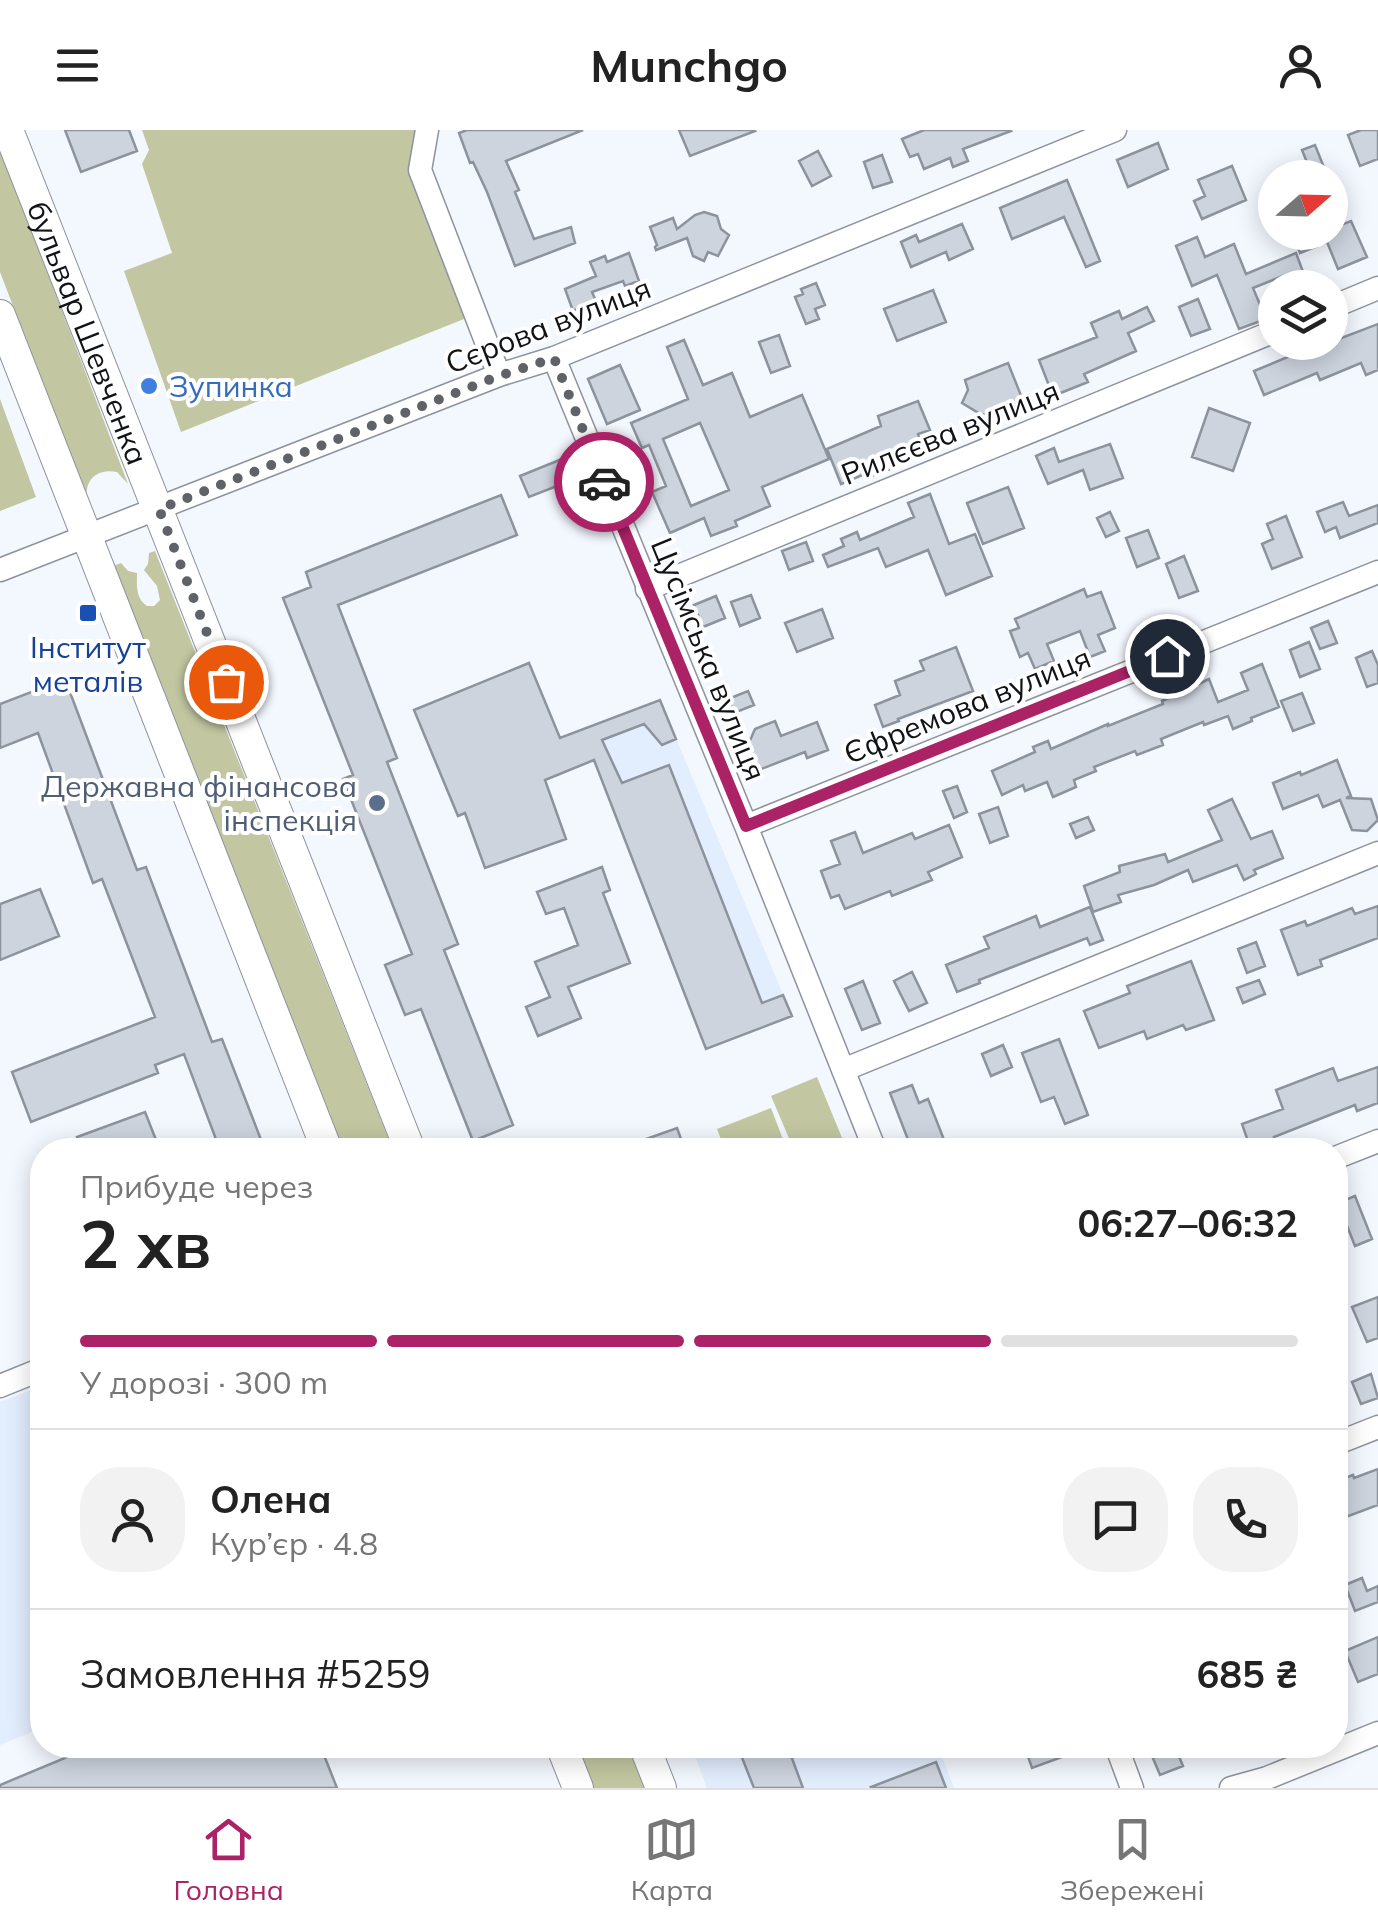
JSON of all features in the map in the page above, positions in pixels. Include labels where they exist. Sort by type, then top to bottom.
[{"type":"main road","name":"бульвар Шевченка","points":[[8,130],[405,1138]]},
{"type":"main road","points":[[0,315],[322,1138]]},
{"type":"main road","points":[[566,1758],[578,1788]]},
{"type":"main road","points":[[649,1758],[661,1788]]},
{"type":"street","points":[[427,130],[420,170],[499,376]]},
{"type":"street","name":"Сєрова вулиця","points":[[0,570],[554,358],[1115,130]]},
{"type":"street","points":[[1348,300],[1378,288]]},
{"type":"street","name":"Рилєєва вулиця","points":[[647,589],[1258,338]]},
{"type":"street","name":"Цусімська вулиця","points":[[554,358],[871,1138]]},
{"type":"street","name":"Єфремова вулиця","points":[[746,826],[1378,572]]},
{"type":"street","points":[[843,1070],[1378,853]]},
{"type":"street","points":[[1348,1153],[1378,1141]]},
{"type":"street","points":[[0,1386],[30,1374]]},
{"type":"street","points":[[1348,1439],[1378,1427]]},
{"type":"street","points":[[1348,1745],[1378,1733]]},
{"type":"street","points":[[1121,1758],[1132,1788]]},
{"type":"street","points":[[1231,1788],[1316,1758]]},
{"type":"shaded area","points":[[660,700],[792,1016],[706,1049],[582,729]]},
{"type":"shaded area","points":[[30,1391],[30,1733],[0,1745],[0,1402]]},
{"type":"shaded area","points":[[696,1758],[943,1758],[954,1788],[707,1788]]},
{"type":"green space","points":[[142,130],[419,130],[469,317],[181,432],[124,271],[172,253],[142,164],[149,150]]},
{"type":"green space","points":[[0,148],[128,484],[117,472],[98,474],[90,481],[87,500],[0,272]]},
{"type":"green space","points":[[0,399],[36,497],[0,511]]},
{"type":"green space","points":[[155,551],[388,1138],[335,1138],[113,566],[121,563],[128,571],[137,573],[140,599],[147,606],[154,606],[160,600],[157,586],[144,570],[149,553]]},
{"type":"green space","points":[[817,1077],[842,1138],[789,1138],[771,1096]]},
{"type":"green space","points":[[771,1108],[782,1138],[720,1138],[717,1129]]},
{"type":"green space","points":[[578,1758],[633,1758],[645,1788],[590,1788]]},
{"type":"building","points":[[65,130],[129,130],[137,151],[81,172]]},
{"type":"building","points":[[583,130],[506,161],[534,239],[571,227],[575,243],[515,266],[459,133]]},
{"type":"building","points":[[679,130],[754,130],[755,131],[690,156]]},
{"type":"building","points":[[924,130],[1011,131],[963,149],[968,161],[953,167],[950,158],[924,169],[918,154],[910,157],[902,139]]},
{"type":"building","points":[[1378,130],[1378,159],[1360,166],[1348,135]]},
{"type":"building","points":[[1158,143],[1168,169],[1128,187],[1117,160]]},
{"type":"building","points":[[1315,145],[1321,160],[1306,160],[1302,150]]},
{"type":"building","points":[[818,151],[831,176],[812,186],[799,161]]},
{"type":"building","points":[[882,155],[892,182],[873,188],[864,162]]},
{"type":"building","points":[[1232,166],[1246,200],[1202,219],[1194,201],[1205,196],[1198,180]]},
{"type":"building","points":[[1067,180],[1100,261],[1086,267],[1064,217],[1012,239],[1000,208]]},
{"type":"building","points":[[704,212],[717,216],[721,229],[729,235],[718,256],[708,252],[704,261],[693,256],[687,238],[656,250],[650,227],[673,218],[677,229]]},
{"type":"building","points":[[1351,221],[1367,257],[1338,269],[1330,250],[1348,250]]},
{"type":"building","points":[[962,224],[973,249],[949,260],[946,252],[911,267],[901,242],[916,235],[919,242]]},
{"type":"building","points":[[1197,237],[1205,257],[1234,244],[1246,274],[1296,253],[1302,270],[1258,270],[1258,286],[1253,288],[1258,300],[1258,322],[1239,329],[1217,275],[1192,286],[1176,246]]},
{"type":"building","points":[[629,253],[639,281],[625,286],[623,281],[592,292],[596,301],[573,311],[565,289],[596,276],[590,262],[605,256],[607,262]]},
{"type":"building","points":[[816,283],[825,305],[815,309],[819,319],[806,324],[795,297],[803,294],[801,289]]},
{"type":"building","points":[[933,290],[946,322],[897,341],[884,309]]},
{"type":"building","points":[[1198,299],[1210,329],[1191,336],[1179,307]]},
{"type":"building","points":[[1147,307],[1154,321],[1128,333],[1136,351],[1084,374],[1088,382],[1053,396],[1039,360],[1097,337],[1091,323],[1119,311],[1122,319]]},
{"type":"building","points":[[1378,324],[1378,370],[1366,375],[1361,363],[1320,380],[1317,373],[1264,395],[1254,371],[1280,360],[1348,360],[1348,335]]},
{"type":"building","points":[[779,335],[790,366],[771,373],[759,342]]},
{"type":"building","points":[[684,340],[703,385],[732,373],[750,417],[802,395],[829,459],[762,487],[770,506],[735,521],[737,526],[711,536],[704,518],[670,533],[652,492],[666,486],[649,445],[642,448],[631,423],[688,399],[667,347]],"holes":[[[700,423],[729,490],[691,506],[663,439]]]},
{"type":"building","points":[[1008,363],[1022,398],[1011,403],[1014,411],[999,417],[996,410],[982,415],[962,403],[968,390],[965,380]]},
{"type":"building","points":[[620,365],[640,410],[607,424],[588,379]]},
{"type":"building","points":[[918,401],[930,430],[918,434],[922,446],[886,459],[890,469],[841,484],[827,449],[881,426],[878,416]]},
{"type":"building","points":[[1209,408],[1250,423],[1233,471],[1192,457]]},
{"type":"building","points":[[1110,444],[1123,478],[1090,490],[1083,470],[1048,484],[1036,456],[1054,448],[1059,462]]},
{"type":"building","points":[[562,459],[570,481],[529,497],[520,476]]},
{"type":"building","points":[[1008,487],[1024,528],[983,544],[967,503]]},
{"type":"building","points":[[930,494],[949,544],[975,534],[992,576],[946,595],[928,550],[886,567],[878,548],[828,567],[823,555],[844,546],[841,539],[857,532],[860,540],[914,517],[908,503]]},
{"type":"building","points":[[501,495],[517,535],[338,605],[397,758],[387,762],[458,944],[444,950],[513,1125],[480,1138],[472,1138],[421,1009],[405,1015],[385,965],[412,954],[343,779],[353,775],[283,598],[311,587],[306,572]]},
{"type":"building","points":[[1343,502],[1349,516],[1378,505],[1378,523],[1340,538],[1336,527],[1325,532],[1317,512]]},
{"type":"building","points":[[1110,512],[1119,531],[1106,537],[1097,518]]},
{"type":"building","points":[[1286,516],[1302,557],[1272,569],[1262,544],[1273,539],[1267,524]]},
{"type":"building","points":[[1148,530],[1159,558],[1137,567],[1126,538]]},
{"type":"building","points":[[806,542],[813,561],[789,570],[782,551]]},
{"type":"building","points":[[1184,556],[1198,591],[1179,598],[1166,564]]},
{"type":"building","points":[[1084,589],[1087,597],[1101,592],[1115,628],[1098,635],[1105,651],[1090,657],[1080,631],[1047,644],[1054,661],[1035,669],[1028,653],[1020,657],[1010,631],[1019,628],[1015,619]]},
{"type":"building","points":[[751,595],[760,618],[740,626],[731,602]]},
{"type":"building","points":[[716,596],[725,618],[703,627],[694,605]]},
{"type":"building","points":[[822,609],[833,638],[797,652],[785,623]]},
{"type":"building","points":[[1328,621],[1337,643],[1320,649],[1311,628]]},
{"type":"building","points":[[1309,642],[1320,669],[1300,677],[1290,650]]},
{"type":"building","points":[[956,647],[973,691],[883,727],[875,705],[900,695],[895,681],[924,670],[920,661]]},
{"type":"building","points":[[1372,651],[1378,665],[1378,683],[1367,687],[1356,658]]},
{"type":"building","points":[[529,663],[560,738],[660,700],[676,739],[662,745],[644,724],[602,740],[622,783],[669,765],[762,1003],[783,995],[792,1016],[706,1049],[594,760],[545,780],[566,839],[485,868],[465,813],[458,816],[414,710]]},
{"type":"building","points":[[1262,664],[1279,707],[1251,718],[1252,721],[1233,729],[1228,716],[1204,725],[1203,722],[1161,739],[1163,745],[1094,767],[1096,771],[1074,780],[1076,787],[1053,797],[1047,782],[1025,791],[1023,785],[1002,795],[992,771],[1035,752],[1033,747],[1048,741],[1051,749],[1163,704],[1162,701],[1209,679],[1218,702],[1248,690],[1241,673]]},
{"type":"building","points":[[65,679],[137,870],[146,867],[212,1042],[222,1039],[260,1138],[216,1138],[184,1054],[155,1065],[158,1073],[31,1122],[12,1072],[155,1017],[102,879],[93,883],[38,733],[0,748],[0,704]]},
{"type":"building","points":[[748,691],[754,705],[734,713],[728,699]]},
{"type":"building","points":[[1302,693],[1314,723],[1293,731],[1281,701]]},
{"type":"building","points":[[775,721],[781,736],[817,722],[828,750],[807,758],[805,752],[751,773],[744,754],[755,729]]},
{"type":"building","points":[[1337,760],[1351,796],[1346,798],[1371,799],[1378,820],[1367,831],[1352,830],[1340,800],[1323,807],[1318,795],[1283,809],[1273,783]]},
{"type":"building","points":[[957,786],[967,812],[954,818],[943,791]]},
{"type":"building","points":[[1232,799],[1251,839],[1272,831],[1283,858],[1254,870],[1256,874],[1244,880],[1237,865],[1193,882],[1188,870],[1118,895],[1121,902],[1093,912],[1084,886],[1120,872],[1119,866],[1165,854],[1168,862],[1222,840],[1208,810]]},
{"type":"building","points":[[998,807],[1008,836],[990,843],[979,814]]},
{"type":"building","points":[[1088,817],[1094,830],[1076,838],[1070,824]]},
{"type":"building","points":[[949,825],[962,857],[928,872],[932,880],[845,909],[839,895],[831,898],[821,871],[840,864],[831,841],[855,832],[863,853],[912,833],[915,839]]},
{"type":"building","points":[[602,867],[610,890],[603,893],[630,963],[568,987],[581,1018],[538,1036],[526,1007],[550,997],[535,962],[578,945],[564,908],[546,914],[537,892]]},
{"type":"building","points":[[40,889],[59,936],[0,960],[0,904]]},
{"type":"building","points":[[1378,906],[1378,938],[1320,960],[1322,966],[1298,975],[1281,930],[1305,921],[1307,926],[1352,908],[1355,914]]},
{"type":"building","points":[[1090,907],[1103,940],[1090,945],[1087,938],[957,992],[946,965],[989,948],[984,937],[1036,916],[1040,927]]},
{"type":"building","points":[[1256,942],[1265,966],[1247,973],[1238,949]]},
{"type":"building","points":[[1191,961],[1214,1020],[1186,1030],[1183,1025],[1147,1039],[1144,1031],[1099,1048],[1084,1011],[1130,993],[1127,986]]},
{"type":"building","points":[[912,972],[927,1003],[909,1011],[894,981]]},
{"type":"building","points":[[1259,980],[1265,994],[1243,1003],[1237,988]]},
{"type":"building","points":[[863,981],[880,1023],[862,1030],[845,989]]},
{"type":"building","points":[[1059,1039],[1088,1115],[1065,1124],[1054,1097],[1041,1102],[1022,1053]]},
{"type":"building","points":[[1003,1045],[1012,1067],[991,1076],[982,1054]]},
{"type":"building","points":[[1378,1067],[1378,1103],[1357,1111],[1355,1105],[1274,1138],[1247,1138],[1242,1124],[1283,1109],[1276,1090],[1333,1068],[1338,1081]]},
{"type":"building","points":[[912,1085],[919,1103],[928,1099],[943,1138],[907,1138],[890,1093]]},
{"type":"building","points":[[145,1112],[155,1138],[77,1138]]},
{"type":"building","points":[[677,1128],[681,1138],[649,1138]]},
{"type":"building","points":[[1355,1196],[1372,1239],[1355,1246],[1348,1228],[1348,1199]]},
{"type":"building","points":[[1378,1297],[1378,1338],[1367,1342],[1352,1307]]},
{"type":"building","points":[[1371,1374],[1378,1398],[1361,1404],[1352,1382]]},
{"type":"building","points":[[1378,1469],[1378,1505],[1348,1516],[1348,1477]]},
{"type":"building","points":[[1362,1578],[1367,1591],[1378,1586],[1378,1602],[1355,1611],[1348,1584]]},
{"type":"building","points":[[1378,1637],[1378,1674],[1358,1682],[1348,1650]]},
{"type":"building","points":[[65,1758],[325,1758],[337,1788],[0,1788]]},
{"type":"building","points":[[742,1758],[792,1758],[803,1788],[754,1788]]},
{"type":"building","points":[[1029,1758],[1059,1758],[1032,1768]]},
{"type":"building","points":[[1153,1758],[1180,1758],[1183,1766],[1160,1775]]},
{"type":"building","points":[[936,1762],[946,1788],[871,1787]]},
{"type":"way so far","points":[[226,682],[159,509],[554,358],[604,482]]},
{"type":"place","name":"Зупинка","points":[[149,386]]},
{"type":"place","name":"Інститут металів","points":[[88,613]]},
{"type":"place","name":"Державна фінансова інспекція","points":[[377,803]]},
{"type":"route","points":[[604,482],[746,826],[1167,656]]}]
